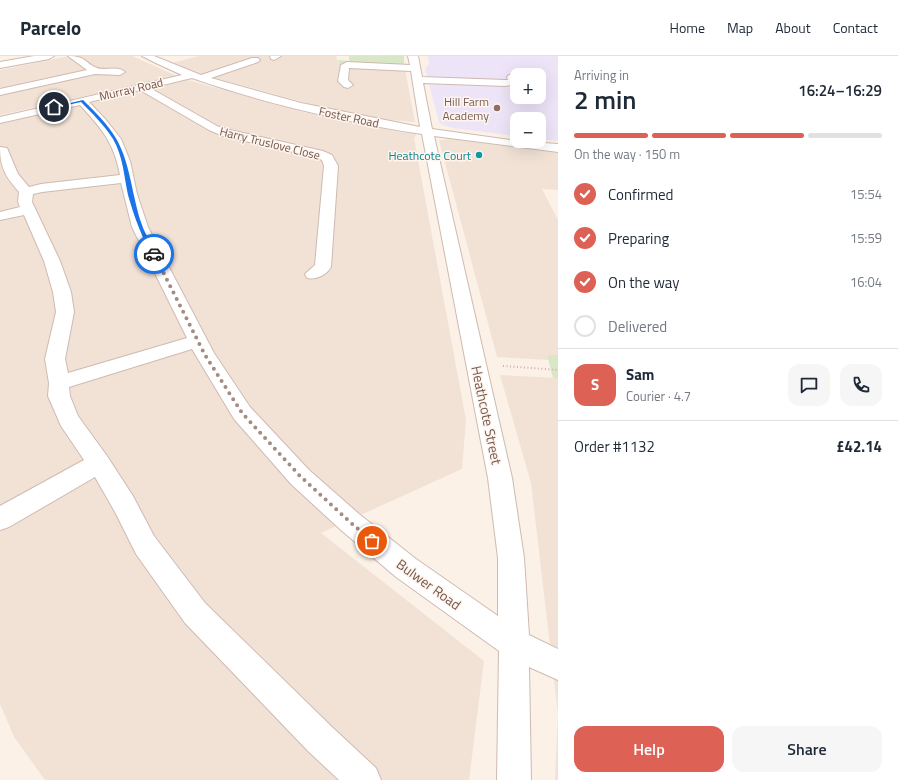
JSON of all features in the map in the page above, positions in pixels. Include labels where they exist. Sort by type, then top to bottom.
[{"type":"street","points":[[0,65],[49,56]]},
{"type":"street","points":[[73,56],[95,71]]},
{"type":"street","points":[[150,58],[168,56]]},
{"type":"street","name":"Foster Road","points":[[150,58],[197,77],[294,105],[383,124],[558,148]]},
{"type":"street","name":"Murray Road","points":[[0,120],[141,87],[197,77],[255,60]]},
{"type":"street","points":[[348,85],[343,81],[344,67],[346,65],[415,68],[505,84],[510,83]]},
{"type":"street","name":"Heathcote Street","points":[[415,68],[500,478],[511,558],[514,644],[514,780]]},
{"type":"street","points":[[0,92],[95,71],[120,72]]},
{"type":"street","name":"Harry Truslove Close","points":[[141,87],[213,128],[319,154],[328,158],[331,166],[323,267],[313,274]]},
{"type":"street","name":"Bulwer Road","points":[[82,101],[102,122],[115,139],[124,161],[140,227],[205,355],[242,413],[300,476],[350,522],[406,568],[514,644],[558,665]]},
{"type":"street","points":[[0,151],[3,151],[12,175],[26,192],[25,202],[52,261],[62,292],[65,312],[55,359],[59,383],[59,396],[69,420],[99,463],[124,504],[145,545],[195,613],[321,740],[364,780]]},
{"type":"street","points":[[26,192],[41,188],[127,178]]},
{"type":"street","points":[[0,216],[29,210]]},
{"type":"street","points":[[59,383],[198,341]]},
{"type":"street","points":[[0,519],[99,463]]},
{"type":"path","points":[[476,365],[558,370]]},
{"type":"shaded area","points":[[69,56],[132,56],[177,76],[0,115],[0,70]]},
{"type":"shaded area","points":[[199,56],[336,56],[339,65],[348,67],[405,69],[415,122],[389,120],[314,105],[205,75],[172,63]]},
{"type":"shaded area","name":"Hill Farm Academy","points":[[428,56],[558,56],[558,141],[546,140],[546,112],[510,112],[510,135],[453,128],[443,125],[439,122],[425,69],[429,64]]},
{"type":"shaded area","points":[[188,80],[303,112],[382,128],[417,133],[414,138],[466,420],[462,469],[321,533],[484,661],[469,780],[45,780],[14,737],[0,704],[0,124]]},
{"type":"shaded area","points":[[451,139],[510,147],[510,148],[558,153],[558,190],[542,189],[558,220],[558,355],[547,355],[549,360],[497,357],[439,140]]},
{"type":"shaded area","points":[[500,375],[558,378],[558,714],[531,483]]},
{"type":"shaded area","points":[[558,714],[558,780],[555,780]]},
{"type":"green space","points":[[349,56],[404,56],[404,67],[339,65],[338,60],[349,61]]},
{"type":"green space","points":[[547,355],[558,355],[558,378],[553,378]]},
{"type":"way so far","points":[[154,254],[205,355],[242,413],[300,476],[372,541]]},
{"type":"place","name":"Hill Farm Academy","points":[[497,108]]},
{"type":"place","name":"Heathcote Court","points":[[479,155]]},
{"type":"route","points":[[54,107],[82,101],[102,122],[115,139],[124,161],[130,194],[140,227],[154,254]]}]
